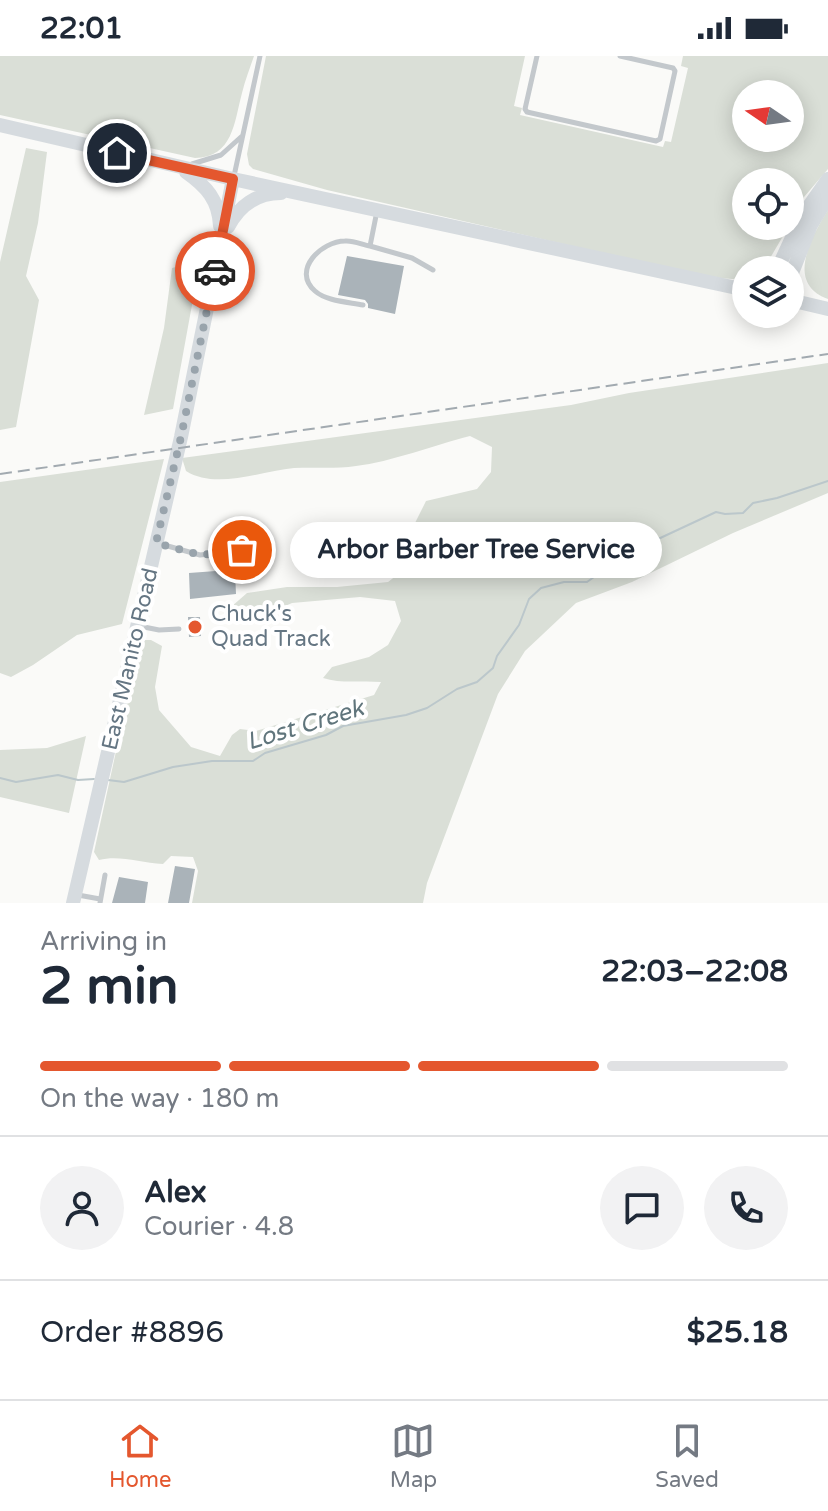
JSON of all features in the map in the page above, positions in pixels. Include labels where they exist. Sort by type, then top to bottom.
[{"type":"main road","points":[[0,125],[233,179],[732,286]]},
{"type":"main road","points":[[179,167],[203,185],[213,198],[220,217],[221,242]]},
{"type":"main road","name":"East Manito Road","points":[[74,898],[181,437],[233,179]]},
{"type":"main road","points":[[781,256],[812,199],[828,179]]},
{"type":"main road","points":[[221,242],[238,212],[251,201],[272,193],[297,193]]},
{"type":"main road","points":[[799,256],[811,225],[828,197]]},
{"type":"main road","points":[[804,303],[828,309]]},
{"type":"lane","points":[[233,179],[260,56]]},
{"type":"lane","points":[[537,56],[525,109],[527,112],[656,141],[660,139],[675,71],[620,56]]},
{"type":"lane","points":[[179,167],[215,159],[242,137]]},
{"type":"lane","points":[[370,246],[378,210]]},
{"type":"lane","points":[[363,305],[329,298],[315,291],[307,279],[307,266],[312,256],[345,241],[412,258],[433,270]]},
{"type":"lane","points":[[156,543],[200,555],[264,548]]},
{"type":"lane","points":[[138,625],[159,630],[179,629]]},
{"type":"lane","points":[[74,898],[100,901],[105,875]]},
{"type":"shaded area","points":[[0,56],[254,56],[230,136],[217,152],[195,158],[0,115]]},
{"type":"shaded area","points":[[266,56],[525,56],[514,106],[522,108],[520,115],[663,147],[665,141],[671,142],[688,68],[681,66],[683,56],[828,56],[828,169],[804,197],[804,168],[732,168],[732,240],[781,240],[771,256],[732,256],[732,279],[708,277],[327,190],[253,169],[247,154]]},
{"type":"shaded area","points":[[26,148],[47,152],[38,223],[26,276],[39,300],[16,427],[0,430],[0,262]]},
{"type":"shaded area","points":[[828,210],[828,299],[807,283],[805,271],[809,246]]},
{"type":"shaded area","points":[[200,261],[173,409],[144,415],[164,328],[172,268]]},
{"type":"shaded area","points":[[828,363],[828,493],[733,533],[632,582],[576,603],[525,651],[498,694],[427,883],[423,903],[192,903],[198,871],[193,857],[171,856],[163,864],[122,859],[99,860],[94,852],[143,640],[151,640],[162,646],[155,687],[159,710],[191,747],[220,756],[232,735],[240,729],[256,731],[374,695],[381,682],[323,678],[332,667],[369,657],[388,645],[401,621],[395,601],[360,597],[292,603],[244,624],[231,619],[231,607],[247,593],[287,587],[337,587],[388,582],[401,572],[412,548],[412,529],[426,501],[477,489],[491,472],[492,447],[470,436],[369,464],[294,468],[225,479],[211,479],[186,471],[182,458],[571,405],[629,393]]},
{"type":"shaded area","points":[[164,459],[122,624],[77,635],[11,677],[0,673],[0,482]]},
{"type":"shaded area","points":[[86,736],[69,813],[0,797],[0,750],[47,748]]},
{"type":"building","points":[[347,256],[404,266],[395,314],[368,308],[365,300],[338,295]]},
{"type":"building","points":[[235,572],[236,594],[190,599],[189,573]]},
{"type":"building","points":[[188,617],[200,617],[201,636],[189,637]]},
{"type":"building","points":[[175,866],[195,869],[189,903],[168,903]]},
{"type":"building","points":[[119,877],[148,882],[145,903],[112,903]]},
{"type":"waterway","name":"Lost Creek","points":[[108,780],[124,782],[173,767],[212,761],[253,761],[265,753],[326,735],[343,726],[406,715],[427,708],[457,689],[477,682],[493,668],[497,656],[519,625],[529,599],[541,588],[564,582],[587,582],[626,554],[716,512],[743,513],[753,503],[828,481]]},
{"type":"waterway","name":"Lost Creek","points":[[0,778],[16,782],[58,775],[78,780],[94,779]]},
{"type":"railway","points":[[0,474],[828,354]]},
{"type":"way so far","points":[[215,271],[156,543],[200,555],[242,550]]},
{"type":"place","name":"Arbor Barber Tree Service","points":[[242,550]]},
{"type":"place","name":"Chuck's Quad Track","points":[[195,627]]},
{"type":"route","points":[[117,153],[233,179],[215,271]]}]
